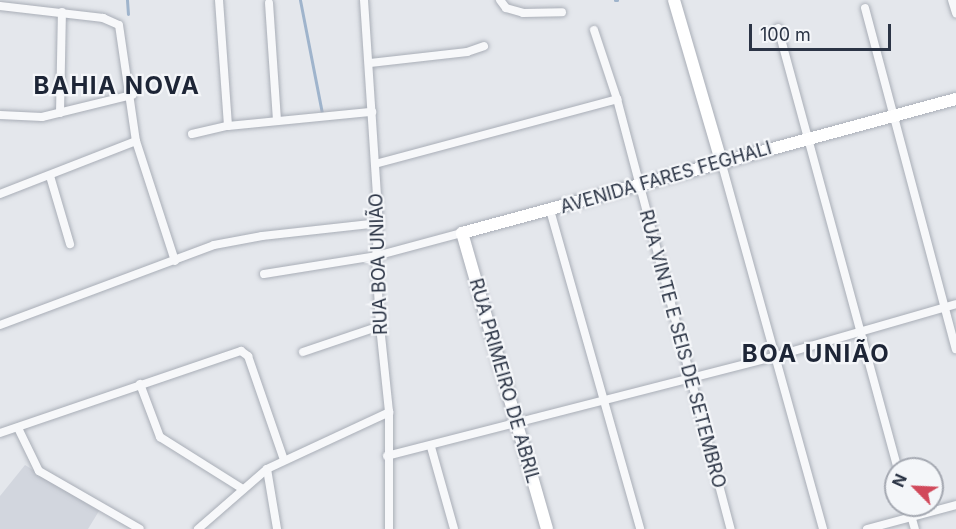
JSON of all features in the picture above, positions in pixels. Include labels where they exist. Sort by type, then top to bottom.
[{"type":"street","points":[[219,0],[228,126]]},
{"type":"street","name":"RUA BOA UNIÃO","points":[[364,0],[379,223],[376,256],[380,326],[388,412],[389,529]]},
{"type":"street","points":[[500,0],[506,8],[523,13],[562,12]]},
{"type":"street","points":[[674,0],[823,529]]},
{"type":"street","points":[[952,0],[956,13]]},
{"type":"street","points":[[269,3],[277,121]]},
{"type":"street","points":[[0,6],[103,18],[119,25],[132,95],[136,141],[175,261]]},
{"type":"street","points":[[865,8],[956,349]]},
{"type":"street","points":[[60,113],[62,12]]},
{"type":"street","points":[[778,28],[806,139],[895,457]]},
{"type":"street","name":"RUA VINTE E SEIS DE SETEMBRO","points":[[594,30],[617,99],[636,185],[731,529]]},
{"type":"street","points":[[370,63],[467,52],[484,46]]},
{"type":"street","points":[[0,115],[42,117],[132,95]]},
{"type":"street","points":[[375,164],[617,99]]},
{"type":"street","name":"AVENIDA FARES FEGHALI","points":[[264,274],[376,256],[550,210],[721,161],[893,118],[956,99]]},
{"type":"street","points":[[192,134],[228,126],[372,112]]},
{"type":"street","points":[[0,194],[136,141]]},
{"type":"street","points":[[50,176],[70,244]]},
{"type":"street","points":[[550,210],[640,529]]},
{"type":"street","points":[[0,325],[241,239],[379,223]]},
{"type":"street","name":"RUA PRIMEIRO DE ABRIL","points":[[462,233],[547,529]]},
{"type":"street","points":[[387,456],[431,447],[776,356],[860,329],[956,304]]},
{"type":"street","points":[[303,352],[380,326]]},
{"type":"street","points":[[0,433],[235,351],[246,354],[284,460]]},
{"type":"street","points":[[140,384],[160,437],[243,489]]},
{"type":"street","points":[[198,529],[267,469],[388,412]]},
{"type":"street","points":[[18,428],[39,471],[140,529]]},
{"type":"street","points":[[431,447],[454,529]]},
{"type":"street","points":[[267,469],[276,529]]},
{"type":"street","points":[[867,529],[911,517],[915,529]]},
{"type":"shaded area","points":[[25,465],[99,511],[88,529],[0,529],[0,496]]},
{"type":"waterway","points":[[127,0],[128,14]]},
{"type":"waterway","points":[[300,0],[322,113]]},
{"type":"district","name":"BAHIA NOVA","points":[[117,86]]},
{"type":"district","name":"BOA UNIÃO","points":[[816,354]]}]
